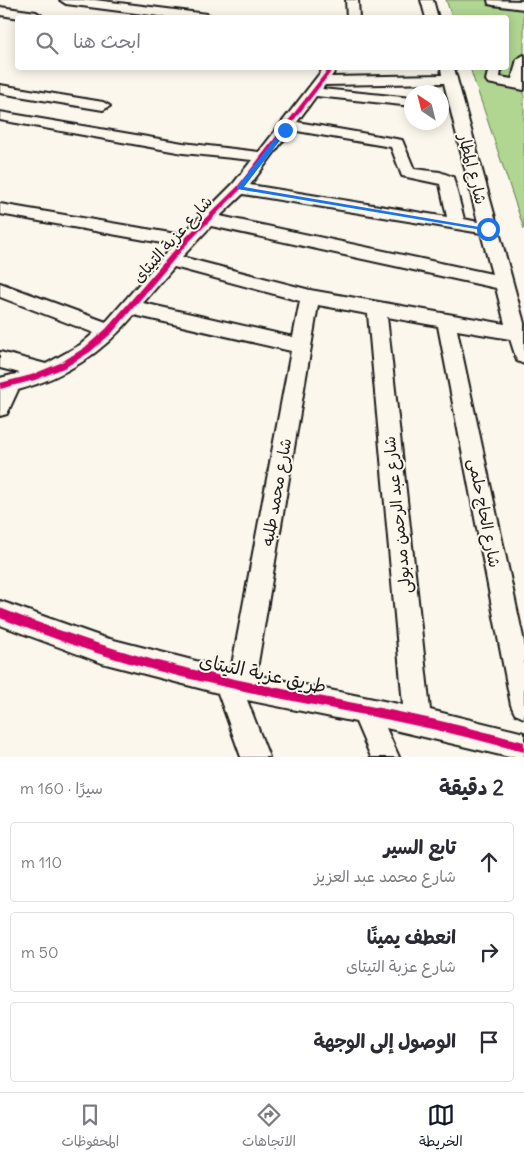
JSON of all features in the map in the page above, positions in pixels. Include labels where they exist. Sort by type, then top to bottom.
[{"type":"street","points":[[66,0],[184,15]]},
{"type":"street","points":[[352,0],[353,15]]},
{"type":"street","points":[[427,0],[431,15]]},
{"type":"street","points":[[497,15],[493,0],[523,3]]},
{"type":"street","points":[[0,11],[29,15]]},
{"type":"street","points":[[495,70],[493,80],[521,85],[524,59]]},
{"type":"street","points":[[322,80],[448,82]]},
{"type":"street","points":[[322,80],[404,100]]},
{"type":"street","name":"شارع عزبة التيتاى","points":[[5,386],[48,372],[87,350],[109,331],[186,241],[239,188],[322,80]]},
{"type":"street","name":"شارع المطار","points":[[448,82],[524,356]]},
{"type":"street","points":[[0,89],[102,106]]},
{"type":"street","points":[[0,116],[183,148],[262,157]]},
{"type":"street","points":[[288,125],[397,142],[408,173],[440,177],[447,181],[457,224]]},
{"type":"street","points":[[239,188],[488,229]]},
{"type":"street","points":[[0,209],[186,241]]},
{"type":"street","points":[[207,219],[503,283]]},
{"type":"street","points":[[170,260],[310,297],[518,333]]},
{"type":"street","points":[[0,290],[109,331]]},
{"type":"street","name":"شارع محمد طلبه","points":[[235,686],[310,297]]},
{"type":"street","points":[[130,307],[302,346]]},
{"type":"street","name":"شارع عبد الرحمن مدبولى","points":[[377,308],[418,721]]},
{"type":"street","name":"شارع الحاج حلمى","points":[[446,321],[524,705]]},
{"type":"street","points":[[0,360],[48,372]]},
{"type":"street","points":[[0,408],[5,386]]},
{"type":"street","name":"طريق عزبة التيتاى","points":[[0,613],[65,637],[151,664],[235,686],[418,721],[524,747]]},
{"type":"street","points":[[235,686],[255,757]]},
{"type":"street","points":[[365,711],[385,757]]},
{"type":"green space","points":[[446,0],[524,0],[524,229],[471,70],[509,70],[509,15],[451,15]]},
{"type":"cycle path","points":[[0,386],[32,378],[63,365],[87,350],[109,331],[186,241],[239,188],[329,70]]},
{"type":"cycle path","points":[[0,613],[51,633],[154,665],[206,678],[430,724],[524,747]]},
{"type":"route","points":[[285,130],[239,188],[488,229]]}]
